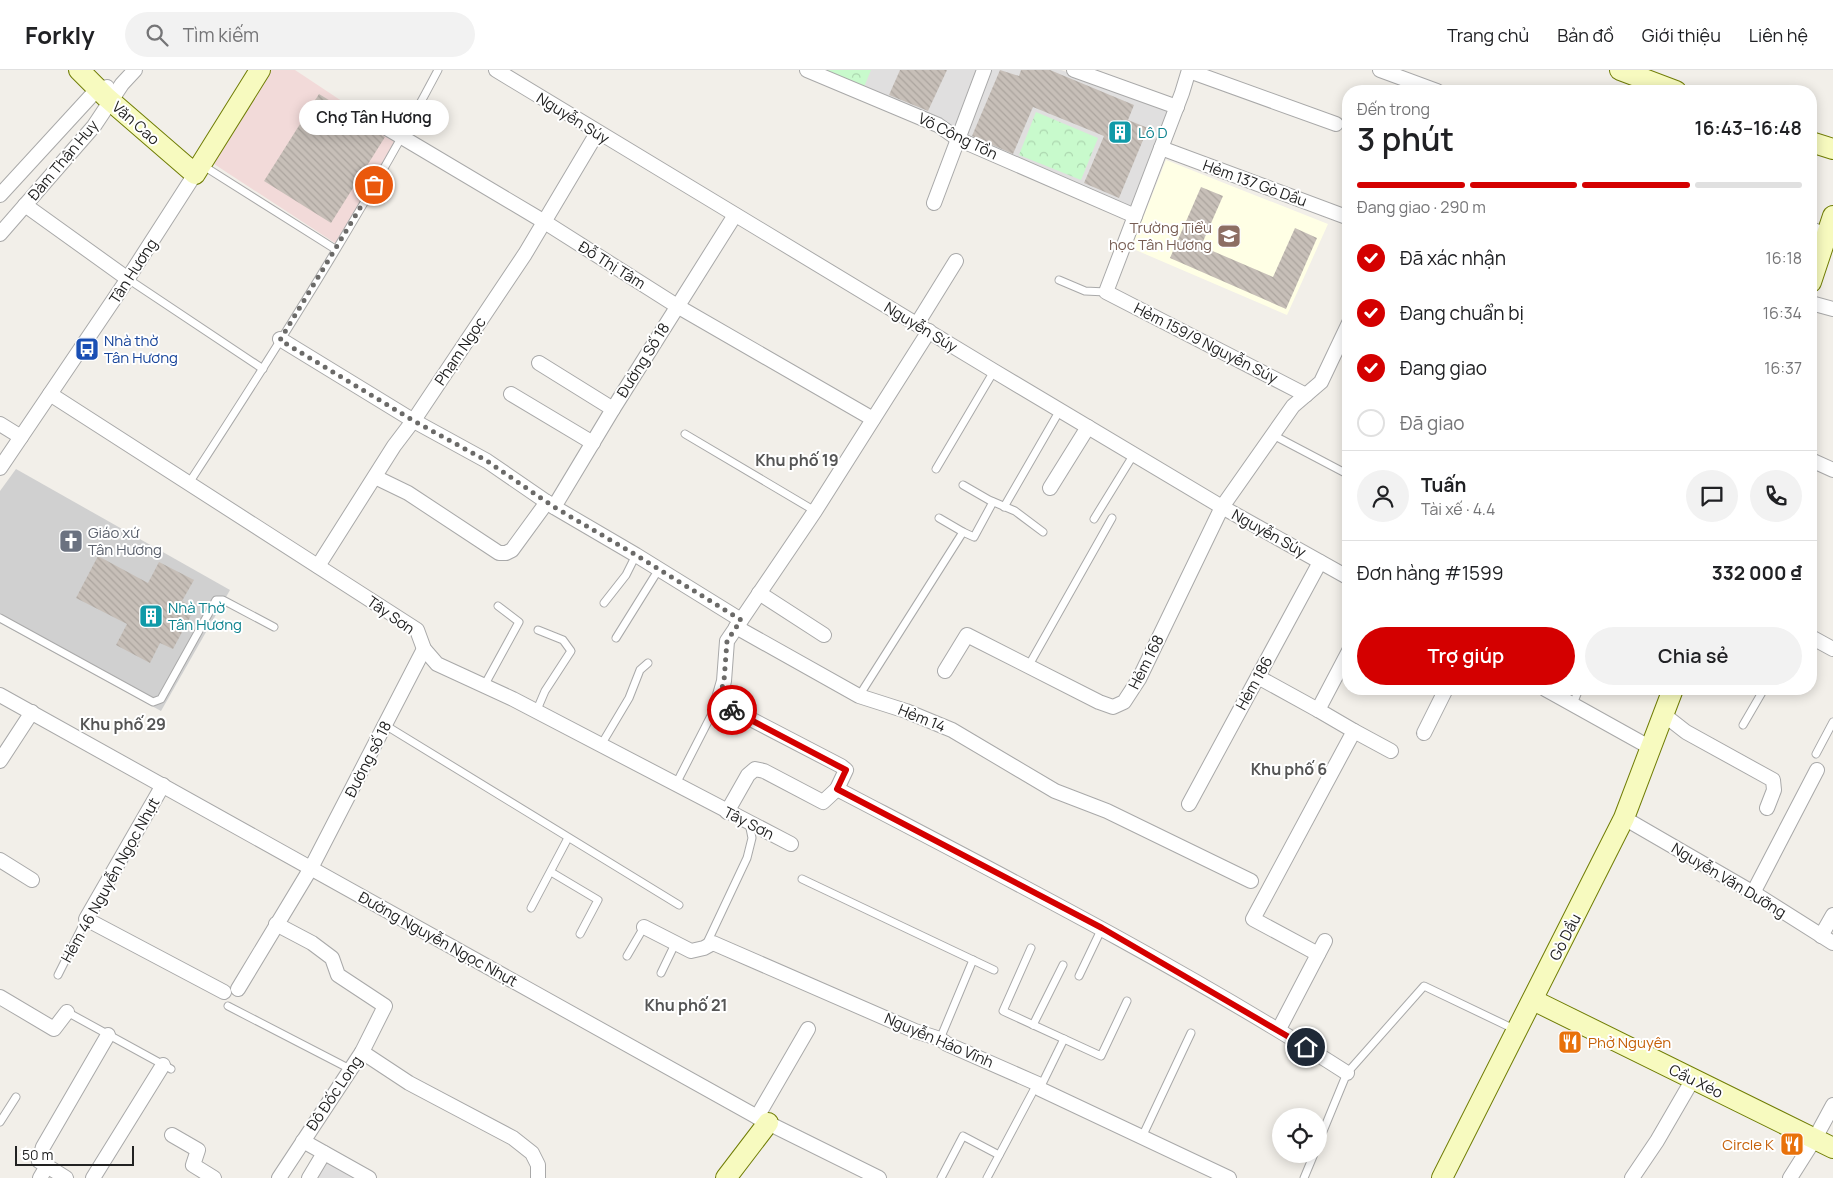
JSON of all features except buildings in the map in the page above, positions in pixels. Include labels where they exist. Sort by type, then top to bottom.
[{"type":"street","name":"Văn Cao","points":[[79,70],[105,95],[198,169]]},
{"type":"street","name":"Đàm Thận Huy","points":[[0,195],[105,95],[122,84],[136,70]]},
{"type":"street","name":"Tân Hương","points":[[0,468],[128,278],[260,70]]},
{"type":"street","name":"Nguyễn Súy","points":[[496,70],[597,133],[994,371],[1222,506],[1342,574]]},
{"type":"street","name":"Võ Công Tồn","points":[[807,70],[938,125],[958,139],[1135,216]]},
{"type":"street","points":[[934,203],[984,70]]},
{"type":"street","points":[[1074,70],[1177,107]]},
{"type":"street","points":[[1106,292],[1177,107],[1189,70],[1336,124]]},
{"type":"street","points":[[1380,70],[1408,85]]},
{"type":"street","points":[[1620,70],[1660,85]]},
{"type":"street","name":"Đàm Thận Huy","points":[[0,234],[94,126],[105,95]]},
{"type":"street","name":"Đỗ Thị Tâm","points":[[353,108],[543,221],[677,306],[873,419]]},
{"type":"street","name":"Phạm Ngọc","points":[[318,566],[375,477],[525,254],[597,133]]},
{"type":"street","points":[[1817,144],[1833,149]]},
{"type":"street","name":"Hẻm 137 Gò Dầu","points":[[1161,148],[1342,215]]},
{"type":"street","points":[[25,205],[128,278]]},
{"type":"street","name":"Đường Số 18","points":[[375,477],[408,493],[499,552],[506,553],[512,550],[551,505],[593,443],[735,215]]},
{"type":"street","points":[[1817,244],[1819,232],[1833,216]]},
{"type":"street","points":[[727,812],[748,775],[755,769],[764,771],[823,802],[837,789],[846,770],[718,702],[724,681],[727,641],[873,419],[923,328],[956,261]]},
{"type":"street","name":"Hẻm 159/9 Nguyễn Súy","points":[[1106,292],[1306,395]]},
{"type":"street","points":[[1817,305],[1833,309]]},
{"type":"street","points":[[1222,506],[1293,406],[1321,382],[1342,338]]},
{"type":"street","name":"Hẻm 14","points":[[280,340],[414,421],[487,461],[551,505],[659,569],[738,624],[859,696],[906,711],[952,730],[1055,791],[1107,811],[1251,881]]},
{"type":"street","points":[[539,363],[613,409]]},
{"type":"street","name":"Tây Sơn","points":[[50,394],[418,630],[424,649],[437,664],[536,712],[791,844]]},
{"type":"street","points":[[511,394],[593,443]]},
{"type":"street","points":[[0,424],[21,437]]},
{"type":"street","points":[[1050,488],[1088,427]]},
{"type":"street","points":[[1817,463],[1833,470]]},
{"type":"street","name":"Hẻm 168","points":[[945,671],[967,635],[1029,664],[1106,705],[1113,707],[1124,702],[1139,679],[1222,506]]},
{"type":"street","name":"Hẻm 186","points":[[1189,804],[1320,562]]},
{"type":"street","points":[[759,593],[824,635]]},
{"type":"street","points":[[1817,640],[1833,649]]},
{"type":"street","name":"Đường số 18","points":[[238,989],[311,868],[424,649]]},
{"type":"street","points":[[1318,710],[1342,664]]},
{"type":"street","points":[[1258,677],[1391,751]]},
{"type":"street","name":"Đường Nguyễn Ngọc Nhựt","points":[[0,695],[762,1120],[879,1178]]},
{"type":"street","points":[[1424,733],[1443,695]]},
{"type":"street","points":[[1556,695],[1651,748]]},
{"type":"street","name":"Gò Dầu","points":[[1442,1178],[1624,818],[1671,695]]},
{"type":"street","points":[[0,761],[32,712]]},
{"type":"street","points":[[1663,714],[1686,732],[1773,780],[1774,790],[1767,808]]},
{"type":"street","points":[[1318,954],[1253,919],[1354,731]]},
{"type":"street","points":[[1753,893],[1817,770]]},
{"type":"street","name":"Hẻm 46 Nguyễn Ngọc Nhựt","points":[[86,919],[162,785]]},
{"type":"street","points":[[837,789],[1102,928],[1279,1029],[1347,1073]]},
{"type":"street","name":"Nguyễn Văn Dưỡng","points":[[1624,818],[1753,893],[1827,939]]},
{"type":"street","points":[[0,860],[32,880]]},
{"type":"street","points":[[1827,939],[1833,915]]},
{"type":"street","points":[[86,919],[224,992]]},
{"type":"street","name":"Đô Đốc Long","points":[[276,924],[312,943],[332,958],[338,974],[385,1006],[362,1052],[279,1178]]},
{"type":"street","name":"Nguyễn Háo Vĩnh","points":[[644,928],[691,951],[704,948],[713,943],[915,1031],[940,1039],[1229,1178]]},
{"type":"street","points":[[1279,1029],[1325,941]]},
{"type":"street","points":[[0,998],[54,1029],[67,1012]]},
{"type":"street","name":"Cầu Xéo","points":[[1533,1000],[1833,1148]]},
{"type":"street","points":[[726,1178],[762,1120],[808,1030]]},
{"type":"street","points":[[66,1178],[44,1172],[39,1161],[44,1148],[108,1035]]},
{"type":"street","points":[[362,1052],[409,1083],[513,1138],[532,1153],[538,1164],[538,1178]]},
{"type":"street","points":[[93,1178],[167,1067]]},
{"type":"street","points":[[1632,1178],[1657,1141],[1692,1079]]},
{"type":"street","points":[[1790,1178],[1814,1140],[1833,1104]]},
{"type":"street","points":[[172,1135],[198,1150],[193,1165],[214,1178]]},
{"type":"street","points":[[303,1141],[369,1178]]},
{"type":"street","points":[[309,1178],[324,1153]]},
{"type":"lane","points":[[189,483],[263,369],[403,136],[438,70]]},
{"type":"lane","points":[[198,169],[335,249]]},
{"type":"lane","points":[[128,278],[263,369]]},
{"type":"lane","points":[[1059,280],[1085,291],[1106,292]]},
{"type":"lane","points":[[936,469],[994,371]]},
{"type":"lane","points":[[1004,507],[1060,410]]},
{"type":"lane","points":[[685,434],[814,511]]},
{"type":"lane","points":[[1273,435],[1342,470]]},
{"type":"lane","points":[[1094,519],[1134,454]]},
{"type":"lane","points":[[963,485],[992,502],[1015,512],[1043,532]]},
{"type":"lane","points":[[939,518],[974,538],[992,502]]},
{"type":"lane","points":[[1029,664],[1112,518]]},
{"type":"lane","points":[[859,696],[963,532]]},
{"type":"lane","points":[[604,603],[626,575],[636,555]]},
{"type":"lane","points":[[616,638],[659,569]]},
{"type":"lane","points":[[0,618],[153,702],[161,699],[216,600],[223,600],[274,627]]},
{"type":"lane","points":[[484,686],[520,622],[498,606]]},
{"type":"lane","points":[[536,712],[545,691],[571,651],[563,640],[538,630]]},
{"type":"lane","points":[[601,746],[629,698],[640,670],[648,663]]},
{"type":"lane","points":[[1573,704],[1577,695]]},
{"type":"lane","points":[[1743,725],[1760,695]]},
{"type":"lane","points":[[676,784],[718,702]]},
{"type":"lane","points":[[1816,754],[1833,722]]},
{"type":"lane","points":[[385,725],[679,905]]},
{"type":"lane","points":[[704,948],[747,858],[752,838],[749,823]]},
{"type":"lane","points":[[531,908],[568,838]]},
{"type":"lane","points":[[551,872],[598,900],[580,934]]},
{"type":"lane","points":[[802,879],[994,970]]},
{"type":"lane","name":"Hẻm 46 Nguyễn Ngọc Nhựt","points":[[58,975],[86,919]]},
{"type":"lane","points":[[627,956],[644,928]]},
{"type":"lane","points":[[1079,976],[1102,928]]},
{"type":"lane","points":[[661,973],[675,944]]},
{"type":"lane","points":[[1031,948],[1002,1011],[1101,1056],[1128,1001]]},
{"type":"lane","points":[[940,1039],[973,960]]},
{"type":"lane","points":[[1033,1025],[1063,965]]},
{"type":"lane","points":[[1327,1122],[1347,1073],[1424,986],[1517,1031]]},
{"type":"lane","points":[[224,992],[238,989]]},
{"type":"lane","points":[[228,1006],[350,1069]]},
{"type":"lane","points":[[67,1012],[167,1067]]},
{"type":"lane","points":[[1142,1137],[1191,1033]]},
{"type":"lane","points":[[987,1178],[1064,1039]]},
{"type":"lane","points":[[0,1122],[16,1097]]},
{"type":"lane","points":[[941,1178],[963,1136],[999,1155]]},
{"type":"lane","points":[[1304,1178],[1310,1163]]},
{"type":"shaded area","points":[[267,70],[295,70],[402,141],[335,243],[211,162]]},
{"type":"shaded area","points":[[816,70],[1061,70],[1169,109],[1131,209]]},
{"type":"shaded area","name":"Trường Tiểu học Tân Hương","points":[[1166,160],[1328,224],[1287,315],[1131,248]]},
{"type":"shaded area","name":"Giáo xứ Tân Hương","points":[[16,469],[230,590],[161,711],[0,623],[0,491]]},
{"type":"shaded area","points":[[325,1155],[366,1178],[312,1178]]},
{"type":"green space","points":[[825,70],[871,70],[864,87]]},
{"type":"green space","points":[[1036,112],[1098,138],[1081,180],[1019,155]]},
{"type":"way so far","points":[[374,185],[280,340],[414,421],[487,461],[554,507],[688,586],[741,620],[727,641],[724,681],[718,702],[732,710]]},
{"type":"place","name":"Lô D","points":[[1120,132]]},
{"type":"place","name":"Chợ Tân Hương","points":[[374,185]]},
{"type":"place","name":"Trường Tiểu học Tân Hương","points":[[1229,236]]},
{"type":"place","name":"Nhà thờ Tân Hương","points":[[87,349]]},
{"type":"place","name":"Giáo xứ Tân Hương","points":[[71,541]]},
{"type":"place","name":"Nhà Thờ Tân Hương","points":[[151,616]]},
{"type":"place","name":"Phở Nguyên","points":[[1570,1042]]},
{"type":"place","name":"Circle K","points":[[1792,1144]]},
{"type":"district","name":"Khu phố 19","points":[[797,460]]},
{"type":"district","name":"Khu phố 29","points":[[123,724]]},
{"type":"district","name":"Khu phố 6","points":[[1289,769]]},
{"type":"district","name":"Khu phố 21","points":[[686,1005]]},
{"type":"route","points":[[732,710],[841,766],[846,770],[837,789],[1102,928],[1279,1029],[1306,1047]]}]
